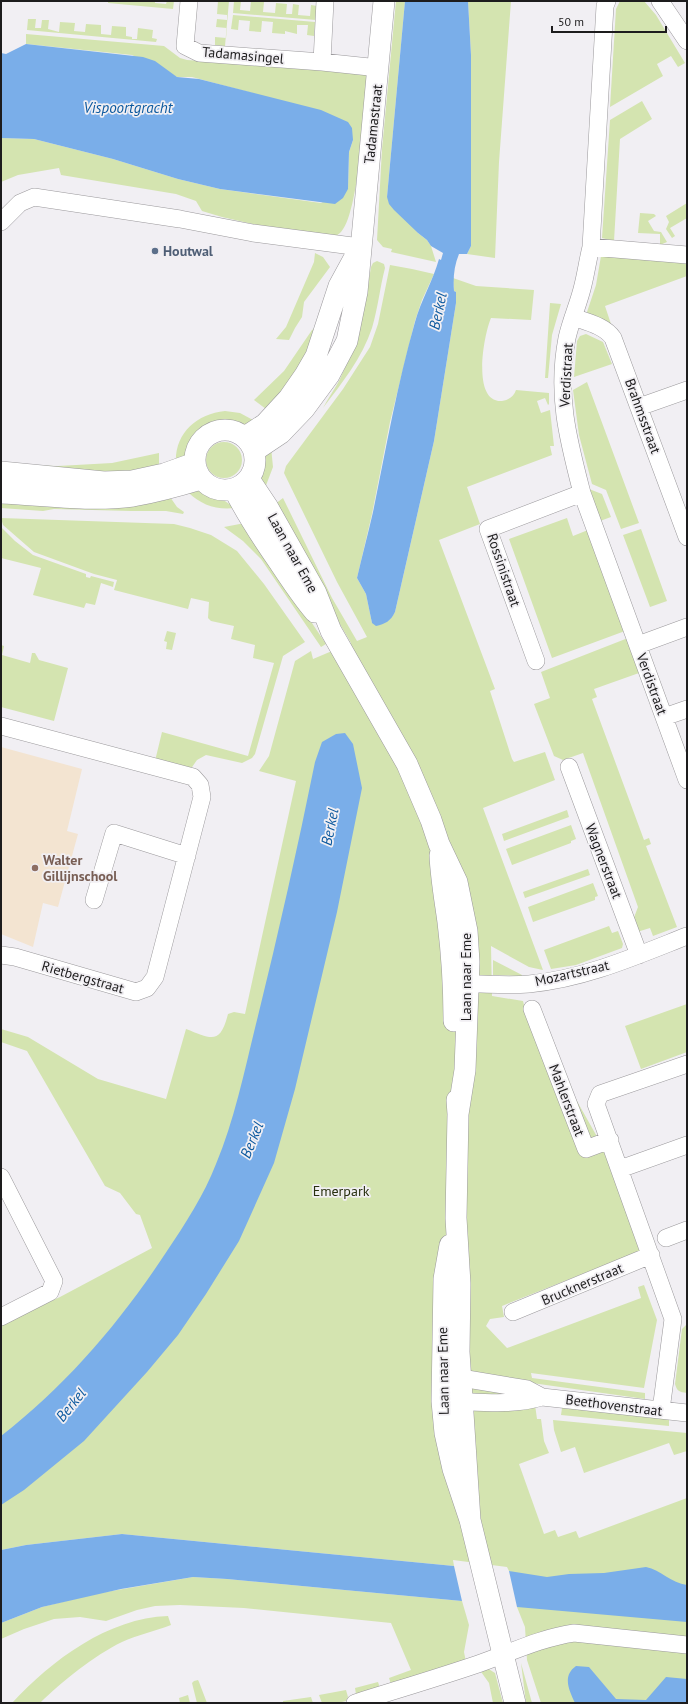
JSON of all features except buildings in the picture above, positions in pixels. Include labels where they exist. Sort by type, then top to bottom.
[{"type":"street","name":"Tadamasingel","points":[[189,1],[185,46],[199,53],[322,62],[379,68]]},
{"type":"street","points":[[322,62],[325,1]]},
{"type":"street","name":"Tadamastraat","points":[[250,444],[265,424],[289,398],[306,375],[316,356],[338,286],[360,247],[379,68],[384,1]]},
{"type":"street","name":"Verdistraat","points":[[607,1],[605,6],[590,246],[583,286],[567,338],[563,386],[567,433],[582,494],[687,780]]},
{"type":"street","points":[[660,1],[687,41]]},
{"type":"street","points":[[1,222],[20,203],[34,197],[180,219],[253,233],[360,247]]},
{"type":"street","points":[[590,246],[687,255]]},
{"type":"street","name":"Brahmsstraat","points":[[573,318],[602,328],[610,333],[616,344],[639,407],[682,508],[687,537]]},
{"type":"street","points":[[639,407],[687,390]]},
{"type":"street","points":[[219,430],[228,430],[237,432],[250,444],[255,466],[241,484],[225,490],[216,489],[208,485],[198,471],[196,454],[198,446],[204,438],[219,430]]},
{"type":"street","points":[[1,472],[104,482],[132,481],[164,474],[198,471]]},
{"type":"street","points":[[1,493],[83,498],[110,498],[160,491],[198,471]]},
{"type":"street","name":"Laan naar Eme","points":[[241,484],[244,509],[304,600],[331,631],[407,764],[457,882],[463,908],[469,947],[461,984],[465,1070],[458,1114],[456,1218],[460,1284],[459,1352],[452,1377],[452,1401],[470,1520],[515,1703]]},
{"type":"street","name":"Rossinistraat","points":[[536,660],[488,528],[582,494]]},
{"type":"street","points":[[638,645],[687,627]]},
{"type":"street","points":[[664,717],[687,709]]},
{"type":"street","name":"Rietbergstraat","points":[[1,726],[193,777],[200,785],[202,797],[155,977],[147,988],[136,992],[15,957],[1,955]]},
{"type":"street","name":"Wagnerstraat","points":[[569,767],[639,955]]},
{"type":"street","points":[[94,900],[114,833],[187,856]]},
{"type":"street","name":"Mozartstraat","points":[[461,984],[528,984],[548,981],[596,970],[687,936]]},
{"type":"street","name":"Mahlerstraat","points":[[532,1009],[586,1148],[610,1140],[596,1104],[600,1094],[687,1064]]},
{"type":"street","points":[[610,1140],[651,1255],[680,1317],[661,1410]]},
{"type":"street","points":[[620,1169],[687,1145]]},
{"type":"street","points":[[1,1178],[54,1281],[50,1292],[1,1317]]},
{"type":"street","points":[[666,1238],[687,1230]]},
{"type":"street","name":"Brucknerstraat","points":[[513,1312],[651,1255]]},
{"type":"street","name":"Beethovenstraat","points":[[452,1377],[527,1389],[542,1397]]},
{"type":"street","name":"Beethovenstraat","points":[[452,1401],[499,1403],[526,1401],[542,1397],[687,1413]]},
{"type":"street","points":[[354,1703],[471,1666],[523,1646],[574,1633],[687,1644]]},
{"type":"shaded area","name":"Walter Gillijnschool","points":[[1,747],[82,769],[67,831],[78,834],[58,907],[43,903],[33,947],[1,934]]},
{"type":"green space","points":[[108,1],[155,1],[155,3],[166,4],[167,1],[174,1],[173,9],[108,3]]},
{"type":"green space","points":[[218,1],[229,1],[227,28],[216,27],[217,19],[227,20],[227,15],[217,14]]},
{"type":"green space","points":[[234,1],[241,1],[240,10],[250,11],[251,1],[264,2],[263,12],[275,13],[276,3],[287,4],[286,14],[292,14],[293,4],[299,5],[298,15],[310,16],[311,5],[317,6],[316,20],[233,13]]},
{"type":"green space","points":[[396,1],[405,1],[387,197],[418,233],[427,240],[431,246],[436,262],[391,252],[392,249],[383,247],[377,240],[382,149]]},
{"type":"green space","points":[[468,1],[511,1],[499,162],[495,258],[467,254],[471,246],[471,55]]},
{"type":"green space","points":[[620,1],[644,1],[656,15],[685,63],[678,67],[671,56],[657,64],[663,76],[610,107],[616,9]]},
{"type":"green space","points":[[233,15],[315,22],[314,36],[307,35],[308,25],[297,25],[297,34],[285,31],[285,34],[272,33],[273,22],[262,21],[261,32],[249,31],[250,21],[239,20],[238,30],[231,29]]},
{"type":"green space","points":[[28,19],[36,19],[35,28],[41,28],[42,20],[49,20],[48,29],[59,32],[60,22],[75,23],[74,31],[85,32],[86,24],[101,25],[101,34],[111,35],[112,26],[126,27],[126,36],[132,37],[132,39],[137,39],[138,28],[153,30],[152,38],[157,39],[156,42],[27,30]]},
{"type":"green space","points":[[26,34],[164,46],[180,58],[187,60],[368,72],[360,157],[352,205],[347,223],[340,233],[332,238],[317,239],[202,211],[196,201],[176,194],[61,175],[59,168],[18,175],[1,182],[1,138],[34,139],[113,159],[178,179],[220,189],[321,203],[348,189],[349,152],[353,140],[252,93],[192,77],[177,77],[132,55],[26,44]]},
{"type":"green space","points":[[215,37],[226,38],[225,46],[215,45]]},
{"type":"green space","points":[[642,101],[652,119],[620,139],[614,241],[602,238],[610,120]]},
{"type":"green space","points":[[687,203],[687,218],[670,228],[675,236],[672,238],[666,229],[669,222],[666,216]]},
{"type":"green space","points":[[640,213],[654,214],[656,216],[648,221],[654,231],[661,232],[667,242],[660,245],[660,234],[638,233]]},
{"type":"green space","points":[[315,253],[323,257],[330,267],[304,302],[302,317],[289,340],[276,339],[286,327],[314,262]]},
{"type":"green space","points":[[601,256],[687,261],[687,276],[605,306],[611,324],[594,318],[587,312],[596,285]]},
{"type":"green space","points":[[377,261],[384,264],[385,268],[376,313],[368,339],[363,350],[344,380],[323,408],[346,366],[356,338],[371,267],[373,263]]},
{"type":"green space","name":"Emerpark","points":[[390,265],[434,274],[422,300],[415,321],[390,422],[372,514],[357,578],[366,594],[372,623],[386,622],[395,612],[434,441],[456,303],[456,292],[454,291],[453,278],[476,286],[534,290],[531,320],[491,318],[485,338],[483,352],[483,380],[486,391],[492,399],[502,401],[511,397],[516,390],[549,393],[548,405],[545,398],[537,401],[541,413],[550,410],[554,446],[550,446],[552,455],[467,487],[480,524],[439,540],[495,689],[490,691],[512,759],[514,762],[545,752],[555,780],[483,808],[543,970],[529,967],[491,946],[492,996],[523,1001],[525,1009],[604,1149],[640,1251],[502,1306],[504,1317],[490,1319],[486,1326],[507,1348],[641,1298],[638,1287],[644,1285],[657,1320],[644,1388],[531,1373],[532,1378],[645,1393],[645,1399],[532,1383],[537,1419],[541,1419],[544,1441],[549,1453],[519,1464],[544,1534],[555,1530],[558,1537],[576,1531],[579,1538],[687,1498],[687,1703],[541,1703],[527,1660],[525,1627],[517,1607],[522,1607],[514,1573],[509,1571],[507,1567],[453,1560],[454,1566],[122,1534],[26,1545],[1,1550],[1,1324],[60,1297],[152,1248],[140,1215],[136,1214],[120,1193],[105,1186],[27,1051],[1,1042],[1,1029],[28,1037],[98,1079],[166,1099],[186,1029],[209,1037],[214,1037],[222,1031],[228,1014],[234,1012],[245,1014],[296,781],[259,771],[269,756],[295,661],[311,651],[313,659],[351,643],[271,507],[283,498],[332,598],[357,641],[367,637],[337,582],[284,473],[286,466],[343,389],[370,347],[378,324]]},
{"type":"green space","points":[[550,303],[561,304],[552,335],[548,378],[545,378]]},
{"type":"green space","points":[[315,328],[313,350],[270,412],[254,400],[284,371],[312,330]]},
{"type":"green space","points":[[586,334],[603,342],[612,364],[574,377],[577,341],[580,336]]},
{"type":"green space","points":[[587,382],[639,523],[621,529],[606,490],[592,484],[579,435],[573,390]]},
{"type":"green space","points":[[225,411],[240,413],[253,420],[245,426],[224,422],[208,426],[194,438],[186,455],[176,464],[176,453],[179,443],[189,427],[205,416]]},
{"type":"green space","points":[[228,442],[237,447],[241,453],[241,467],[237,473],[228,478],[220,478],[211,473],[207,467],[206,456],[211,447],[217,443]]},
{"type":"green space","points":[[271,447],[273,467],[265,488],[260,481],[260,471],[264,458]]},
{"type":"green space","points":[[159,453],[159,466],[138,476],[19,465],[58,466],[112,463]]},
{"type":"green space","points":[[589,489],[602,494],[611,517],[600,521]]},
{"type":"green space","points":[[198,490],[222,499],[235,508],[209,506],[193,497],[188,492]]},
{"type":"green space","points":[[168,494],[177,507],[184,512],[183,514],[166,511],[54,509],[43,511],[1,508],[1,496]]},
{"type":"green space","points":[[1,518],[174,524],[211,535],[237,551],[264,584],[305,642],[283,656],[255,754],[252,758],[242,763],[206,755],[197,760],[190,770],[155,761],[162,732],[248,756],[274,663],[253,658],[255,645],[231,639],[234,626],[211,621],[208,618],[209,602],[191,598],[188,609],[114,590],[117,580],[94,574],[34,552],[3,525]]},
{"type":"green space","points":[[567,518],[573,536],[588,530],[625,631],[552,658],[509,539]]},
{"type":"green space","points":[[245,523],[326,644],[321,647],[261,559],[243,541],[224,527]]},
{"type":"green space","points":[[1,527],[15,541],[33,555],[86,574],[86,577],[90,578],[91,576],[114,582],[113,587],[101,583],[95,605],[86,603],[84,608],[33,595],[41,568],[1,558]]},
{"type":"green space","points":[[641,529],[667,601],[650,607],[623,535]]},
{"type":"green space","points":[[167,631],[176,633],[172,650],[166,649],[167,642],[164,641]]},
{"type":"green space","points":[[628,638],[639,673],[594,689],[597,697],[592,699],[644,840],[649,838],[651,844],[646,846],[677,927],[653,936],[650,928],[637,932],[633,920],[638,907],[583,753],[563,760],[554,756],[534,704],[550,698],[541,672]]},
{"type":"green space","points":[[1,645],[4,646],[2,655],[30,663],[32,653],[35,653],[39,660],[68,668],[54,721],[1,707]]},
{"type":"green space","points":[[567,810],[569,817],[504,841],[502,834]]},
{"type":"green space","points":[[571,825],[576,839],[571,841],[571,843],[512,865],[506,849]]},
{"type":"green space","points":[[588,869],[590,875],[525,898],[523,892]]},
{"type":"green space","points":[[593,883],[598,896],[595,897],[595,900],[533,922],[528,907]]},
{"type":"green space","points":[[609,926],[612,933],[618,931],[623,944],[622,948],[576,965],[551,969],[544,950]]},
{"type":"green space","points":[[493,960],[522,975],[522,976],[493,975]]},
{"type":"green space","points":[[687,1004],[687,1052],[641,1069],[625,1026]]},
{"type":"green space","points":[[687,1324],[687,1393],[679,1391],[675,1384],[682,1329]]},
{"type":"green space","points":[[562,1408],[669,1419],[669,1426],[561,1415]]},
{"type":"green space","points":[[553,1420],[687,1433],[687,1451],[674,1455],[669,1443],[584,1473],[575,1447],[561,1452],[554,1430]]},
{"type":"green space","points":[[193,1577],[462,1601],[469,1625],[464,1652],[466,1662],[391,1684],[389,1678],[411,1670],[391,1623],[244,1608],[180,1605],[155,1606],[137,1610],[106,1621],[80,1617],[54,1619],[24,1629],[1,1639],[1,1623],[42,1607],[94,1594]]},
{"type":"green space","points":[[168,1616],[171,1625],[134,1637],[112,1647],[58,1686],[40,1703],[12,1703],[45,1672],[82,1644],[124,1624]]},
{"type":"green space","points":[[521,1663],[532,1703],[526,1703]]},
{"type":"green space","points":[[487,1668],[495,1673],[503,1703],[493,1703],[489,1683],[479,1669]]},
{"type":"green space","points":[[198,1680],[207,1703],[197,1703],[192,1683]]},
{"type":"green space","points":[[378,1682],[380,1688],[356,1694],[355,1688]]},
{"type":"green space","points":[[346,1690],[348,1697],[346,1701],[338,1703],[322,1703],[319,1695]]},
{"type":"green space","points":[[188,1695],[190,1703],[180,1703],[179,1698]]},
{"type":"green space","points":[[311,1697],[313,1703],[283,1703],[283,1701]]},
{"type":"water","name":"Berkel","points":[[405,1],[468,1],[471,55],[471,246],[467,254],[459,254],[455,268],[454,291],[456,292],[456,303],[434,441],[395,612],[392,618],[387,622],[376,626],[372,623],[366,594],[357,578],[373,512],[392,417],[415,322],[439,259],[441,260],[443,253],[431,246],[427,240],[394,210],[389,204],[387,197]]},
{"type":"water","name":"Vispoortgracht","points":[[26,44],[143,57],[155,61],[177,77],[199,79],[321,110],[348,122],[352,128],[353,140],[349,152],[348,189],[343,198],[335,204],[220,189],[178,179],[113,159],[34,139],[1,138],[1,53],[6,54]]},
{"type":"water","name":"Berkel","points":[[345,733],[353,744],[362,788],[337,912],[295,1089],[274,1163],[239,1241],[178,1335],[147,1372],[84,1441],[24,1490],[1,1505],[1,1436],[70,1374],[112,1327],[174,1241],[194,1209],[211,1176],[228,1131],[243,1079],[271,962],[315,762],[322,742],[336,734]]},
{"type":"water","points":[[122,1534],[454,1566],[462,1601],[193,1577],[121,1589],[42,1607],[1,1623],[1,1550],[26,1545]]},
{"type":"water","points":[[646,1567],[676,1582],[687,1585],[687,1622],[517,1607],[509,1571],[547,1577],[569,1574],[604,1573]]},
{"type":"water","points":[[576,1666],[589,1667],[616,1699],[646,1700],[666,1677],[687,1679],[687,1703],[575,1703],[569,1688],[568,1679],[569,1674]]},
{"type":"place","name":"Houtwal","points":[[155,251]]},
{"type":"place","name":"Walter Gillijnschool","points":[[35,868]]}]
